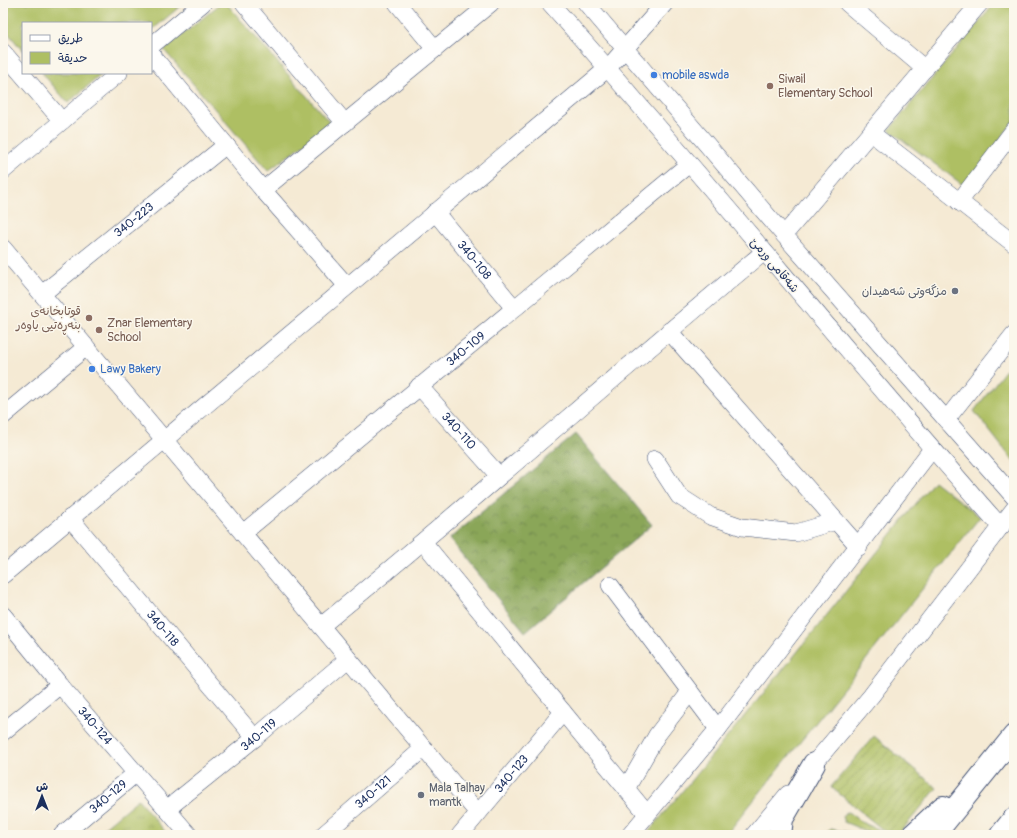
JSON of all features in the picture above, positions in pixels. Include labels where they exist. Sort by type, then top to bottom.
[{"type":"highway","points":[[913,835],[1009,742]]},
{"type":"highway","points":[[934,835],[1009,742]]},
{"type":"highway","points":[[780,835],[782,819],[814,764]]},
{"type":"highway","points":[[1001,835],[1014,819]]},
{"type":"street","points":[[152,45],[203,3]]},
{"type":"street","points":[[244,3],[345,123]]},
{"type":"street","points":[[396,3],[435,49]]},
{"type":"street","points":[[263,190],[491,3]]},
{"type":"street","name":"شەقامی ورمێ","points":[[550,3],[608,68],[932,449],[1002,527]]},
{"type":"street","points":[[586,3],[784,235],[1014,497]]},
{"type":"street","points":[[3,575],[608,68],[665,3]]},
{"type":"street","points":[[847,3],[925,69]]},
{"type":"street","points":[[784,235],[980,3]]},
{"type":"street","points":[[3,52],[62,121]]},
{"type":"street","points":[[152,55],[263,190],[347,286]]},
{"type":"street","points":[[3,171],[118,74]]},
{"type":"street","points":[[959,202],[1014,130]]},
{"type":"street","points":[[871,133],[1014,244]]},
{"type":"street","name":"340-223","points":[[42,294],[226,145]]},
{"type":"street","name":"340-109","points":[[243,533],[689,164]]},
{"type":"street","name":"340-108","points":[[435,212],[514,308]]},
{"type":"street","points":[[3,248],[478,813]]},
{"type":"street","points":[[321,626],[424,543],[499,476],[764,252]]},
{"type":"street","points":[[669,331],[858,547]]},
{"type":"street","points":[[946,420],[1014,334]]},
{"type":"street","points":[[3,416],[86,347]]},
{"type":"street","name":"340-110","points":[[419,386],[499,476]]},
{"type":"street","points":[[630,835],[718,729],[932,449]]},
{"type":"street","points":[[655,459],[679,496],[710,516],[742,527],[796,533],[836,521]]},
{"type":"street","points":[[754,835],[871,696],[1002,527],[1014,509]]},
{"type":"street","name":"340-118","points":[[70,518],[255,738]]},
{"type":"street","points":[[424,543],[647,814]]},
{"type":"street","points":[[610,585],[718,729]]},
{"type":"street","name":"340-124","points":[[3,614],[60,685],[189,835]]},
{"type":"street","name":"340-119","points":[[167,809],[255,738],[348,659]]},
{"type":"street","points":[[3,732],[60,685]]},
{"type":"street","points":[[626,789],[657,735],[690,692]]},
{"type":"street","name":"340-123","points":[[460,835],[563,712]]},
{"type":"street","name":"340-121","points":[[323,835],[424,748]]},
{"type":"street","name":"340-129","points":[[62,835],[135,774]]},
{"type":"green space","points":[[3,3],[184,3],[152,30],[152,22],[22,22],[22,50],[3,27]]},
{"type":"green space","points":[[221,3],[226,3],[331,124],[268,171],[164,50]]},
{"type":"green space","points":[[995,3],[1014,3],[1014,121],[967,183],[963,185],[889,130]]},
{"type":"green space","points":[[43,74],[102,74],[68,103]]},
{"type":"green space","points":[[1014,359],[1014,462],[974,411]]},
{"type":"green space","points":[[576,434],[652,525],[525,632],[449,539]]},
{"type":"green space","points":[[934,481],[980,517],[726,835],[646,835],[790,661]]},
{"type":"green space","points":[[874,736],[937,788],[898,835],[889,835],[831,787]]},
{"type":"green space","points":[[138,799],[168,835],[95,835]]},
{"type":"green space","points":[[848,812],[861,822],[882,831],[879,835],[825,835],[830,829],[854,833],[868,832],[844,822],[842,817]]},
{"type":"place","name":"mobile aswda","points":[[654,75]]},
{"type":"place","name":"Siwail Elementary School","points":[[770,86]]},
{"type":"place","name":"مزگەوتی شەهیدان","points":[[955,291]]},
{"type":"place","name":"قوتابخانەی بنەڕەتیی یاوەر","points":[[89,318]]},
{"type":"place","name":"Znar Elementary School","points":[[99,330]]},
{"type":"place","name":"Lawy Bakery","points":[[92,369]]},
{"type":"place","name":"Mala Talhay mantk","points":[[421,795]]}]
